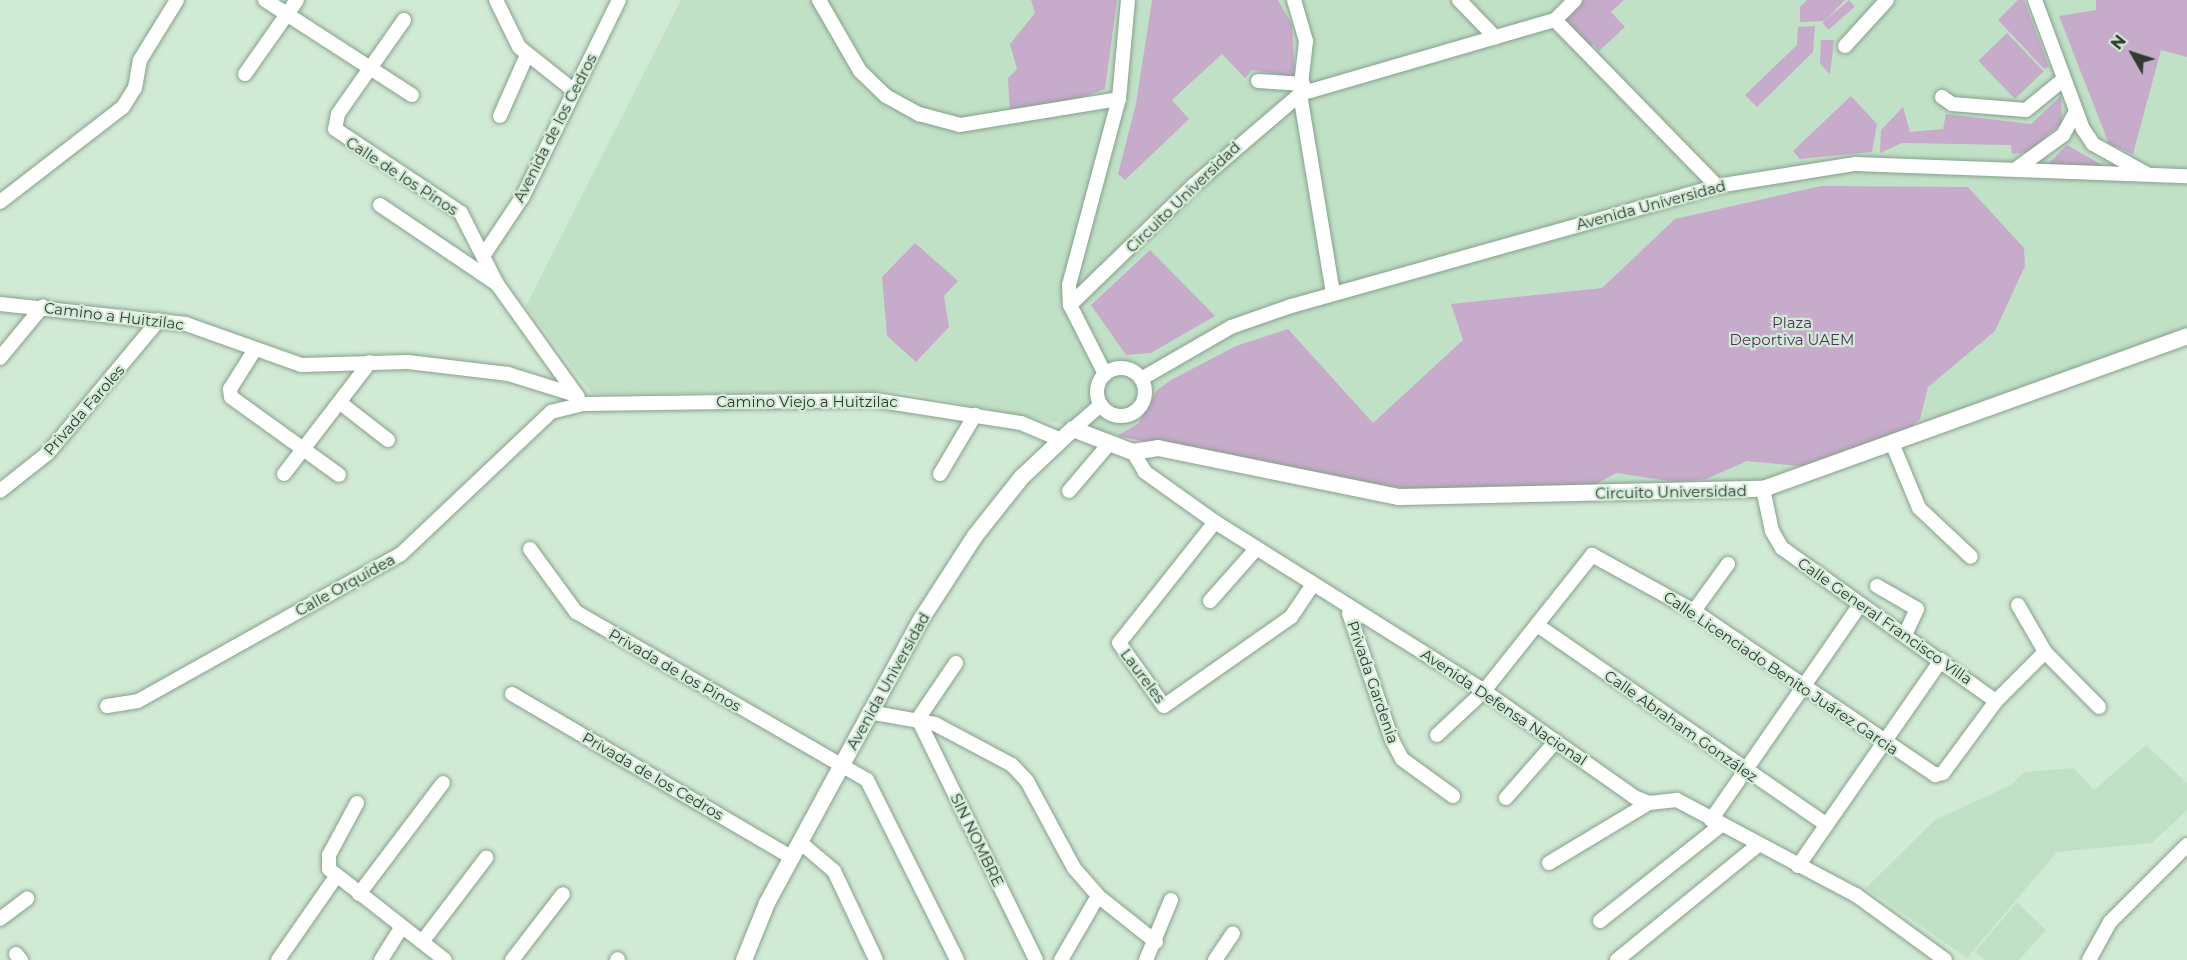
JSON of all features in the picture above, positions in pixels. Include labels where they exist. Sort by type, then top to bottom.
[{"type":"street","points":[[0,202],[114,115],[135,88],[140,60],[177,0]]},
{"type":"street","points":[[265,0],[412,95]]},
{"type":"street","points":[[245,74],[297,0]]},
{"type":"street","points":[[496,0],[527,55],[573,90]]},
{"type":"street","name":"Avenida de los Cedros","points":[[485,253],[523,196],[619,0]]},
{"type":"street","points":[[819,0],[860,71],[886,96],[919,114],[960,125],[1119,99]]},
{"type":"street","points":[[1105,374],[1070,305],[1074,249],[1119,99],[1128,0]]},
{"type":"street","points":[[1294,0],[1306,41],[1302,89],[1333,293]]},
{"type":"street","points":[[1459,0],[1495,37]]},
{"type":"street","points":[[1575,0],[1555,21],[1717,186]]},
{"type":"street","points":[[1845,46],[1887,0]]},
{"type":"street","points":[[2034,0],[2076,112],[2093,144],[2147,174]]},
{"type":"street","points":[[370,69],[404,20]]},
{"type":"street","name":"Circuito Universidad","points":[[1070,305],[1202,177],[1302,89],[1555,21]]},
{"type":"street","points":[[500,116],[527,55]]},
{"type":"street","name":"Calle de los Pinos","points":[[370,69],[338,114],[335,129],[456,208],[485,253],[497,284],[580,399]]},
{"type":"street","points":[[1942,97],[1952,104],[2026,110],[2064,79]]},
{"type":"street","points":[[1258,81],[1302,89]]},
{"type":"street","points":[[2014,171],[2062,135],[2076,112]]},
{"type":"street","name":"Avenida Universidad","points":[[1141,379],[1231,327],[1333,293],[1717,186],[1855,164],[2187,176]]},
{"type":"street","points":[[380,205],[497,284]]},
{"type":"street","name":"Camino a Huitzilac","points":[[0,304],[43,306],[159,320],[302,365],[370,362],[508,374],[580,399]]},
{"type":"street","points":[[0,358],[43,306]]},
{"type":"street","name":"Privada Faroles","points":[[0,491],[48,453],[159,320]]},
{"type":"street","name":"Circuito Universidad","points":[[1133,452],[1158,448],[1399,497],[1763,489],[2187,337]]},
{"type":"street","points":[[254,351],[229,393],[339,475]]},
{"type":"street","points":[[284,474],[343,405],[370,362]]},
{"type":"street","points":[[1120,368],[1141,379],[1142,403],[1130,414],[1114,415],[1101,405],[1097,388],[1105,374],[1120,368]]},
{"type":"street","name":"Camino Viejo a Huitzilac","points":[[580,399],[875,400],[1021,423],[1067,434]]},
{"type":"street","name":"Calle Orquídea","points":[[107,706],[138,701],[401,554],[535,422],[580,399]]},
{"type":"street","points":[[343,405],[388,440]]},
{"type":"street","points":[[1067,434],[1101,405]]},
{"type":"street","points":[[940,474],[975,415]]},
{"type":"street","points":[[1067,434],[1133,452]]},
{"type":"street","name":"Avenida Universidad","points":[[744,960],[767,903],[842,767],[869,712],[975,536],[1067,434]]},
{"type":"street","points":[[1892,443],[1919,508],[1971,557]]},
{"type":"street","points":[[1069,491],[1109,444]]},
{"type":"street","name":"Avenida Defensa Nacional","points":[[1133,452],[1145,472],[1215,522],[1484,691],[1649,803]]},
{"type":"street","name":"Calle General Francisco Villa","points":[[1763,489],[1775,540],[1860,605],[1996,701]]},
{"type":"street","name":"Laureles","points":[[1215,522],[1119,643],[1164,706],[1291,617],[1313,584]]},
{"type":"street","name":"Privada de los Pinos","points":[[530,549],[576,612],[842,767]]},
{"type":"street","points":[[1210,601],[1256,549]]},
{"type":"street","name":"Calle Licenciado Benito Juárez Garcia","points":[[1537,625],[1592,555],[1694,611],[1938,776],[1996,701]]},
{"type":"street","points":[[1694,611],[1728,564]]},
{"type":"street","points":[[1877,586],[1917,609],[1905,635]]},
{"type":"street","points":[[1600,921],[1716,823],[1745,771],[1860,605]]},
{"type":"street","points":[[2018,605],[2045,652],[2099,707]]},
{"type":"street","name":"Privada Gardenia","points":[[1348,613],[1392,740],[1402,759],[1453,796]]},
{"type":"street","points":[[1437,735],[1484,691],[1537,625]]},
{"type":"street","name":"Calle Abraham González","points":[[1537,625],[1745,771],[1827,825]]},
{"type":"street","points":[[1996,701],[2045,652]]},
{"type":"street","points":[[1798,866],[1941,660]]},
{"type":"street","points":[[918,719],[956,663]]},
{"type":"street","name":"Privada de los Cedros","points":[[512,694],[797,851]]},
{"type":"street","points":[[869,712],[918,719],[1012,765],[1027,781],[1074,868],[1098,896],[1156,942]]},
{"type":"street","name":"SIN NOMBRE","points":[[918,719],[1036,960]]},
{"type":"street","points":[[1506,798],[1556,741]]},
{"type":"street","points":[[842,767],[867,780],[957,960]]},
{"type":"street","points":[[359,894],[443,783]]},
{"type":"street","points":[[1549,863],[1649,803],[1670,797],[1856,895],[1945,960]]},
{"type":"street","points":[[278,960],[332,873],[329,855],[357,803]]},
{"type":"street","points":[[1617,960],[1758,845]]},
{"type":"street","points":[[2091,958],[2110,922],[2187,845]]},
{"type":"street","points":[[797,851],[834,871],[876,960]]},
{"type":"street","points":[[422,942],[486,858]]},
{"type":"street","points":[[332,873],[445,960]]},
{"type":"street","points":[[512,960],[563,894]]},
{"type":"street","points":[[1061,960],[1098,896]]},
{"type":"street","points":[[0,919],[27,899]]},
{"type":"street","points":[[1146,960],[1156,942],[1171,900]]},
{"type":"street","points":[[381,960],[402,927]]},
{"type":"street","points":[[1215,960],[1233,933]]},
{"type":"shaded area","points":[[681,0],[2187,0],[2187,329],[1767,486],[1409,494],[899,391],[592,394],[526,306]]},
{"type":"shaded area","points":[[2146,745],[2187,783],[2187,810],[2152,843],[2057,852],[1967,958],[1866,888],[1935,820],[2011,785],[2024,772],[2074,768],[2094,790]]},
{"type":"shaded area","points":[[2017,902],[2046,930],[2019,960],[1986,960],[1975,952]]},
{"type":"green space","points":[[1031,0],[1117,0],[1105,89],[1052,108],[1010,114],[1008,78],[1017,69],[1010,44],[1035,13]]},
{"type":"green space","points":[[1152,0],[1278,0],[1292,25],[1295,77],[1252,70],[1245,78],[1222,54],[1172,100],[1189,119],[1125,180],[1118,174],[1136,104]]},
{"type":"green space","points":[[1582,0],[1624,0],[1611,12],[1625,27],[1599,51],[1593,44],[1587,50],[1560,20]]},
{"type":"green space","points":[[1807,0],[1845,0],[1825,21],[1800,22],[1800,7]]},
{"type":"green space","points":[[1849,0],[1855,7],[1828,30],[1823,23]]},
{"type":"green space","points":[[2018,0],[2024,0],[2049,67],[2044,69],[1998,20]]},
{"type":"green space","points":[[2096,0],[2187,0],[2187,57],[2161,50],[2133,154],[2109,144],[2059,16],[2096,10]]},
{"type":"green space","points":[[1815,26],[1813,52],[1757,107],[1745,95],[1797,45],[1798,27]]},
{"type":"green space","points":[[2007,33],[2044,71],[2015,99],[1978,61]]},
{"type":"green space","points":[[1821,40],[1834,40],[1830,74],[1820,64]]},
{"type":"green space","points":[[1851,96],[1877,124],[1872,152],[1800,159],[1793,151]]},
{"type":"green space","points":[[2061,96],[2062,123],[2028,152],[2012,154],[2011,145],[1902,143],[1880,153],[1881,130],[1903,107],[1910,132],[1943,129],[1946,114],[2031,124]]},
{"type":"green space","points":[[2067,145],[2104,166],[2047,165]]},
{"type":"green space","name":"Plaza Deportiva UAEM","points":[[1821,186],[1968,187],[2024,248],[2025,266],[1995,331],[1928,387],[1920,419],[1902,435],[1809,467],[1747,461],[1706,479],[1676,482],[1616,473],[1584,491],[1413,489],[1329,480],[1117,436],[1138,424],[1157,390],[1171,380],[1236,346],[1288,329],[1373,423],[1463,340],[1451,304],[1602,288],[1675,219]]},
{"type":"green space","points":[[915,243],[958,281],[944,296],[949,327],[916,362],[887,336],[882,277]]},
{"type":"green space","points":[[1150,250],[1215,316],[1151,353],[1126,355],[1091,305]]}]
